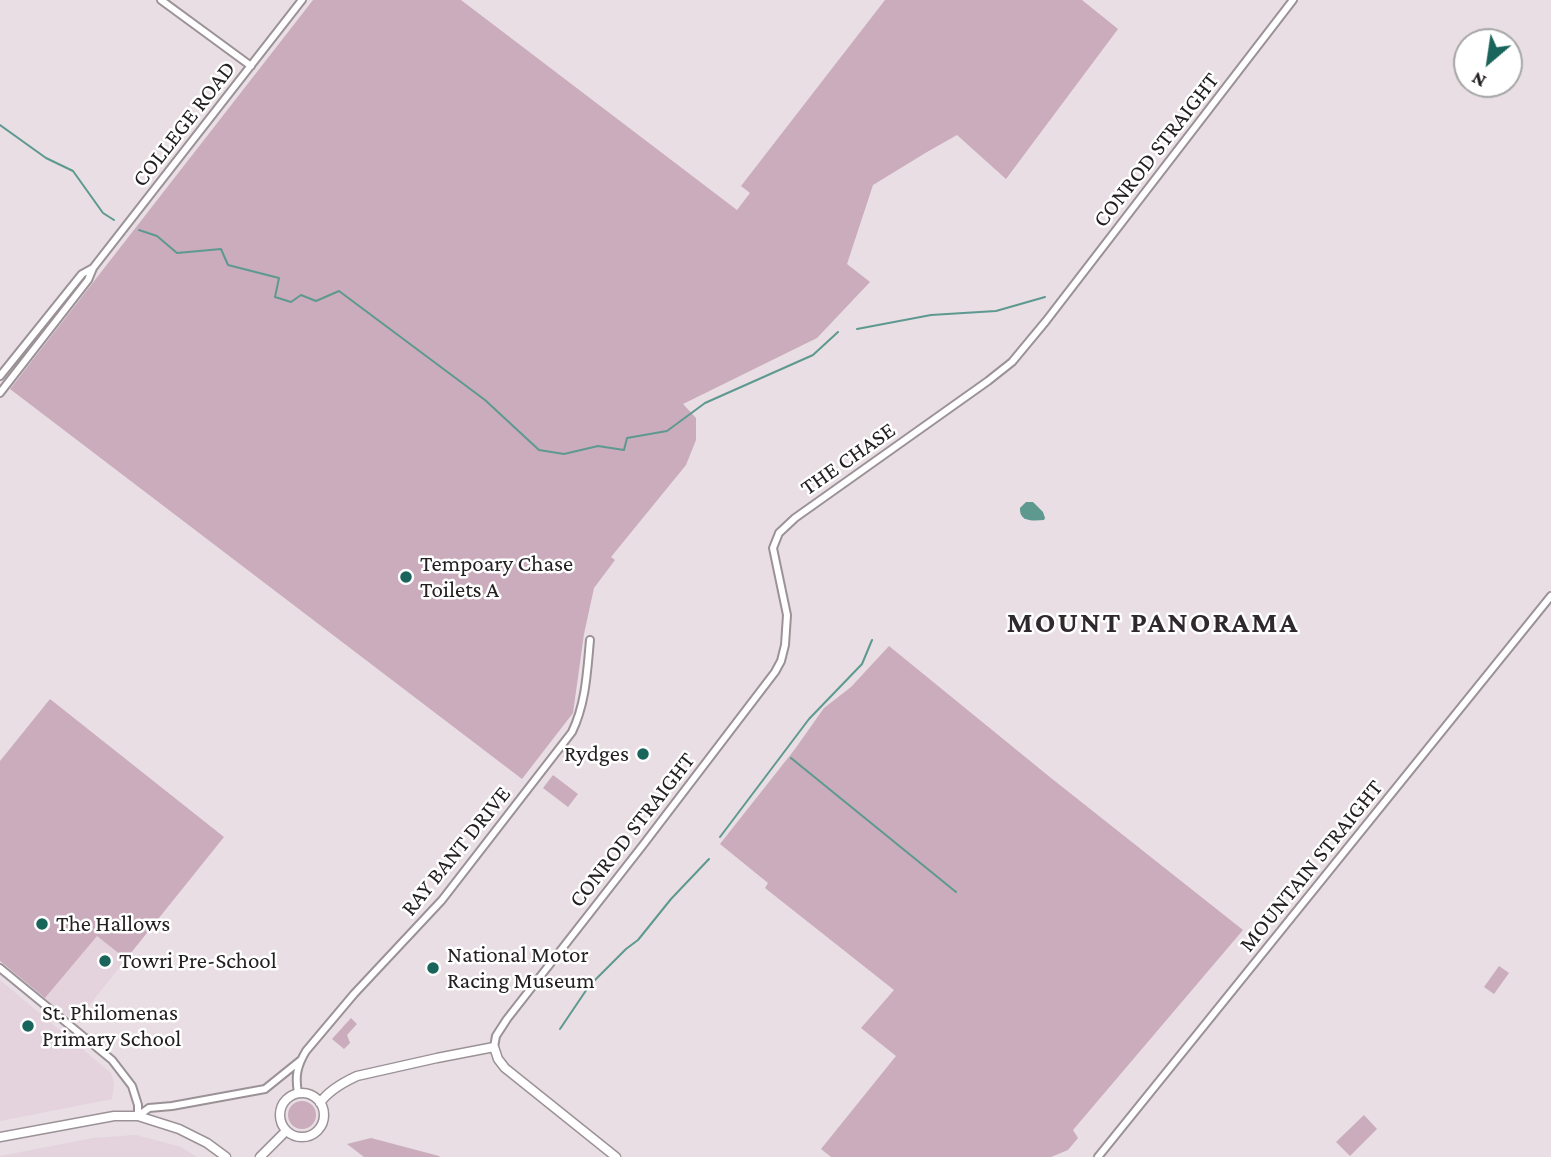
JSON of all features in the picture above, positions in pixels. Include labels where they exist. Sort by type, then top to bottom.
[{"type":"street","points":[[161,0],[251,66]]},
{"type":"street","name":"COLLEGE ROAD","points":[[0,393],[88,280],[93,268],[302,0]]},
{"type":"street","name":"CONROD STRAIGHT","points":[[1046,321],[1293,0]]},
{"type":"street","name":"COLLEGE ROAD","points":[[0,376],[82,274],[93,268]]},
{"type":"street","name":"THE CHASE","points":[[775,672],[783,655],[787,626],[785,599],[774,555],[774,542],[779,533],[795,518],[1003,370],[1019,355],[1046,321]]},
{"type":"street","points":[[6,369],[14,376]]},
{"type":"street","name":"MOUNTAIN STRAIGHT","points":[[1098,1157],[1551,596]]},
{"type":"street","name":"RAY BANT DRIVE","points":[[138,1115],[149,1108],[265,1089],[300,1060],[329,1023],[442,900],[572,732],[580,716],[590,640]]},
{"type":"street","name":"CONROD STRAIGHT","points":[[494,1047],[498,1032],[515,1009],[775,672]]},
{"type":"street","points":[[0,968],[112,1060],[132,1086],[138,1115]]},
{"type":"street","points":[[320,1103],[324,1097],[357,1076],[494,1047],[500,1062],[508,1070],[616,1157]]},
{"type":"street","points":[[298,1093],[295,1080],[300,1060]]},
{"type":"street","points":[[298,1093],[310,1095],[323,1108],[324,1121],[317,1132],[304,1137],[286,1131],[280,1119],[280,1112],[286,1100],[298,1093]]},
{"type":"street","points":[[0,1137],[114,1116],[138,1115],[179,1129],[226,1157]]},
{"type":"street","points":[[260,1157],[286,1131]]},
{"type":"shaded area","points":[[313,0],[461,0],[737,210],[750,193],[741,186],[885,0],[1082,0],[1118,29],[1006,179],[957,135],[873,185],[847,264],[870,282],[817,338],[683,404],[696,418],[696,440],[686,465],[611,557],[615,560],[594,588],[584,634],[573,713],[522,779],[10,389]]},
{"type":"shaded area","points":[[1026,502],[1033,502],[1043,512],[1044,520],[1031,520],[1022,516],[1020,508]]},
{"type":"shaded area","points":[[889,646],[1243,930],[1073,1130],[1078,1138],[1068,1150],[1051,1157],[831,1157],[821,1149],[896,1056],[861,1028],[894,990],[765,888],[768,883],[720,844],[824,708],[851,687]]},
{"type":"shaded area","points":[[50,699],[224,837],[126,959],[97,936],[45,998],[0,961],[0,761]]},
{"type":"shaded area","points":[[553,775],[578,794],[568,807],[543,788]]},
{"type":"shaded area","points":[[97,935],[126,959],[76,1022],[45,998]]},
{"type":"shaded area","points":[[1499,966],[1509,973],[1494,994],[1484,987]]},
{"type":"shaded area","name":"St. Philomenas Primary School","points":[[0,980],[111,1073],[114,1084],[112,1099],[0,1121]]},
{"type":"shaded area","points":[[351,1018],[357,1024],[347,1035],[350,1043],[344,1049],[332,1039]]},
{"type":"shaded area","points":[[302,1101],[312,1105],[316,1115],[312,1125],[302,1129],[292,1125],[288,1115],[292,1105]]},
{"type":"shaded area","points":[[1364,1115],[1377,1129],[1350,1156],[1336,1142]]},
{"type":"shaded area","points":[[136,1135],[181,1147],[197,1157],[0,1157],[93,1138]]},
{"type":"shaded area","points":[[371,1138],[440,1157],[364,1157],[347,1144]]},
{"type":"waterway","points":[[0,125],[46,158],[73,171],[103,213],[114,220]]},
{"type":"waterway","points":[[139,230],[157,236],[177,253],[221,249],[228,265],[279,278],[275,297],[291,302],[301,295],[316,301],[339,291],[485,400],[539,450],[564,454],[598,446],[624,450],[627,438],[667,431],[705,403],[813,355],[838,332]]},
{"type":"waterway","points":[[857,329],[931,315],[996,311],[1045,297]]},
{"type":"waterway","points":[[720,837],[809,719],[862,664],[872,640]]},
{"type":"waterway","points":[[791,758],[956,892]]},
{"type":"waterway","points":[[560,1029],[589,986],[638,940],[671,899],[709,859]]},
{"type":"place","name":"Tempoary Chase Toilets A","points":[[406,577]]},
{"type":"place","name":"Rydges","points":[[643,754]]},
{"type":"place","name":"The Hallows","points":[[42,924]]},
{"type":"place","name":"Towri Pre-School","points":[[105,961]]},
{"type":"place","name":"National Motor Racing Museum","points":[[433,968]]},
{"type":"place","name":"St. Philomenas Primary School","points":[[28,1026]]},
{"type":"district","name":"MOUNT PANORAMA","points":[[1153,623]]}]
